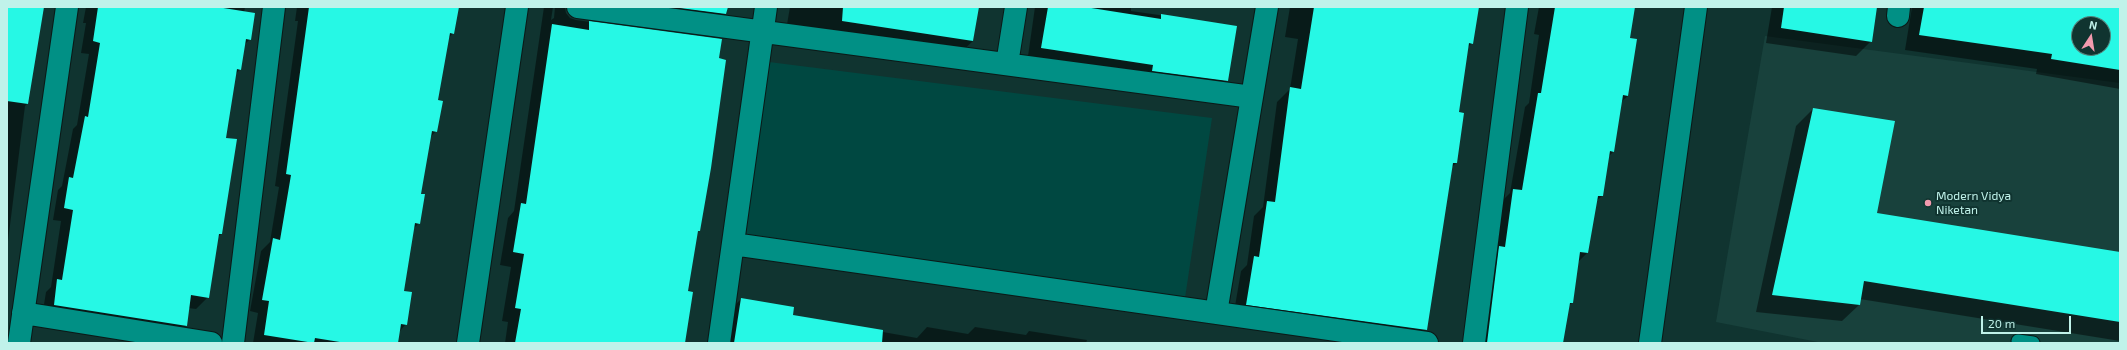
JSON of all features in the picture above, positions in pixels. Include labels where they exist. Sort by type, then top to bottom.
[{"type":"street","points":[[19,343],[67,7]]},
{"type":"street","points":[[233,343],[274,7]]},
{"type":"street","points":[[468,343],[518,7]]},
{"type":"street","points":[[578,7],[1252,97]]},
{"type":"street","points":[[719,343],[766,7]]},
{"type":"street","points":[[1007,64],[1016,7]]},
{"type":"street","points":[[1216,313],[1267,7]]},
{"type":"street","points":[[1474,343],[1517,7]]},
{"type":"street","points":[[1650,343],[1696,7]]},
{"type":"street","points":[[733,244],[1427,343]]},
{"type":"street","points":[[23,314],[211,343]]},
{"type":"lane","points":[[2018,341],[2033,343]]},
{"type":"shaded area","name":"Modern Vidya Niketan","points":[[1765,36],[2120,83],[2120,343],[1823,343],[1716,322]]},
{"type":"shaded area","points":[[769,62],[1212,118],[1185,298],[744,239]]},
{"type":"building","points":[[7,7],[44,7],[28,104],[7,101]]},
{"type":"building","points":[[98,7],[217,7],[255,13],[251,40],[246,39],[241,70],[237,69],[226,138],[237,139],[222,234],[219,234],[209,298],[191,295],[187,326],[54,305],[57,279],[62,280],[73,210],[64,208],[69,177],[73,178],[85,116],[88,117],[100,43],[93,41]]},
{"type":"building","points":[[309,7],[459,7],[454,34],[450,33],[438,100],[443,101],[437,132],[432,131],[421,194],[425,194],[420,224],[415,223],[404,291],[412,292],[407,325],[401,324],[398,343],[346,343],[315,338],[314,343],[264,335],[269,301],[262,300],[273,238],[280,240],[291,175],[286,174]]},
{"type":"building","points":[[672,7],[728,7],[726,14]]},
{"type":"building","points":[[843,7],[979,7],[973,41],[842,21]]},
{"type":"building","points":[[1048,7],[1085,7],[1161,19],[1161,14],[1237,26],[1228,81],[1152,71],[1153,65],[1041,48]]},
{"type":"building","points":[[1314,7],[1479,7],[1473,44],[1469,43],[1459,112],[1464,113],[1457,163],[1453,163],[1427,330],[1246,305],[1254,256],[1259,257],[1267,201],[1275,202],[1290,87],[1301,89]]},
{"type":"building","points":[[1555,7],[1635,7],[1630,38],[1637,39],[1628,96],[1623,95],[1614,152],[1610,151],[1603,196],[1598,196],[1588,253],[1580,252],[1573,303],[1570,303],[1563,343],[1487,343],[1499,246],[1505,247],[1513,189],[1522,190],[1538,93],[1541,93]]},
{"type":"building","points":[[1784,7],[1877,7],[1872,42],[1781,28]]},
{"type":"building","points":[[1924,7],[2120,7],[2120,70],[2051,59],[2052,54],[1919,35]]},
{"type":"building","points":[[589,21],[722,39],[719,58],[726,60],[711,168],[688,291],[693,292],[685,343],[515,343],[521,309],[515,308],[524,254],[513,252],[521,203],[526,204],[552,24],[589,30]]},
{"type":"building","points":[[1813,108],[1895,121],[1877,213],[2120,252],[2120,322],[1864,281],[1860,305],[1772,295]]},
{"type":"building","points":[[741,298],[794,307],[793,315],[883,330],[882,343],[734,343]]},
{"type":"place","name":"Modern Vidya Niketan","points":[[1928,203]]}]
